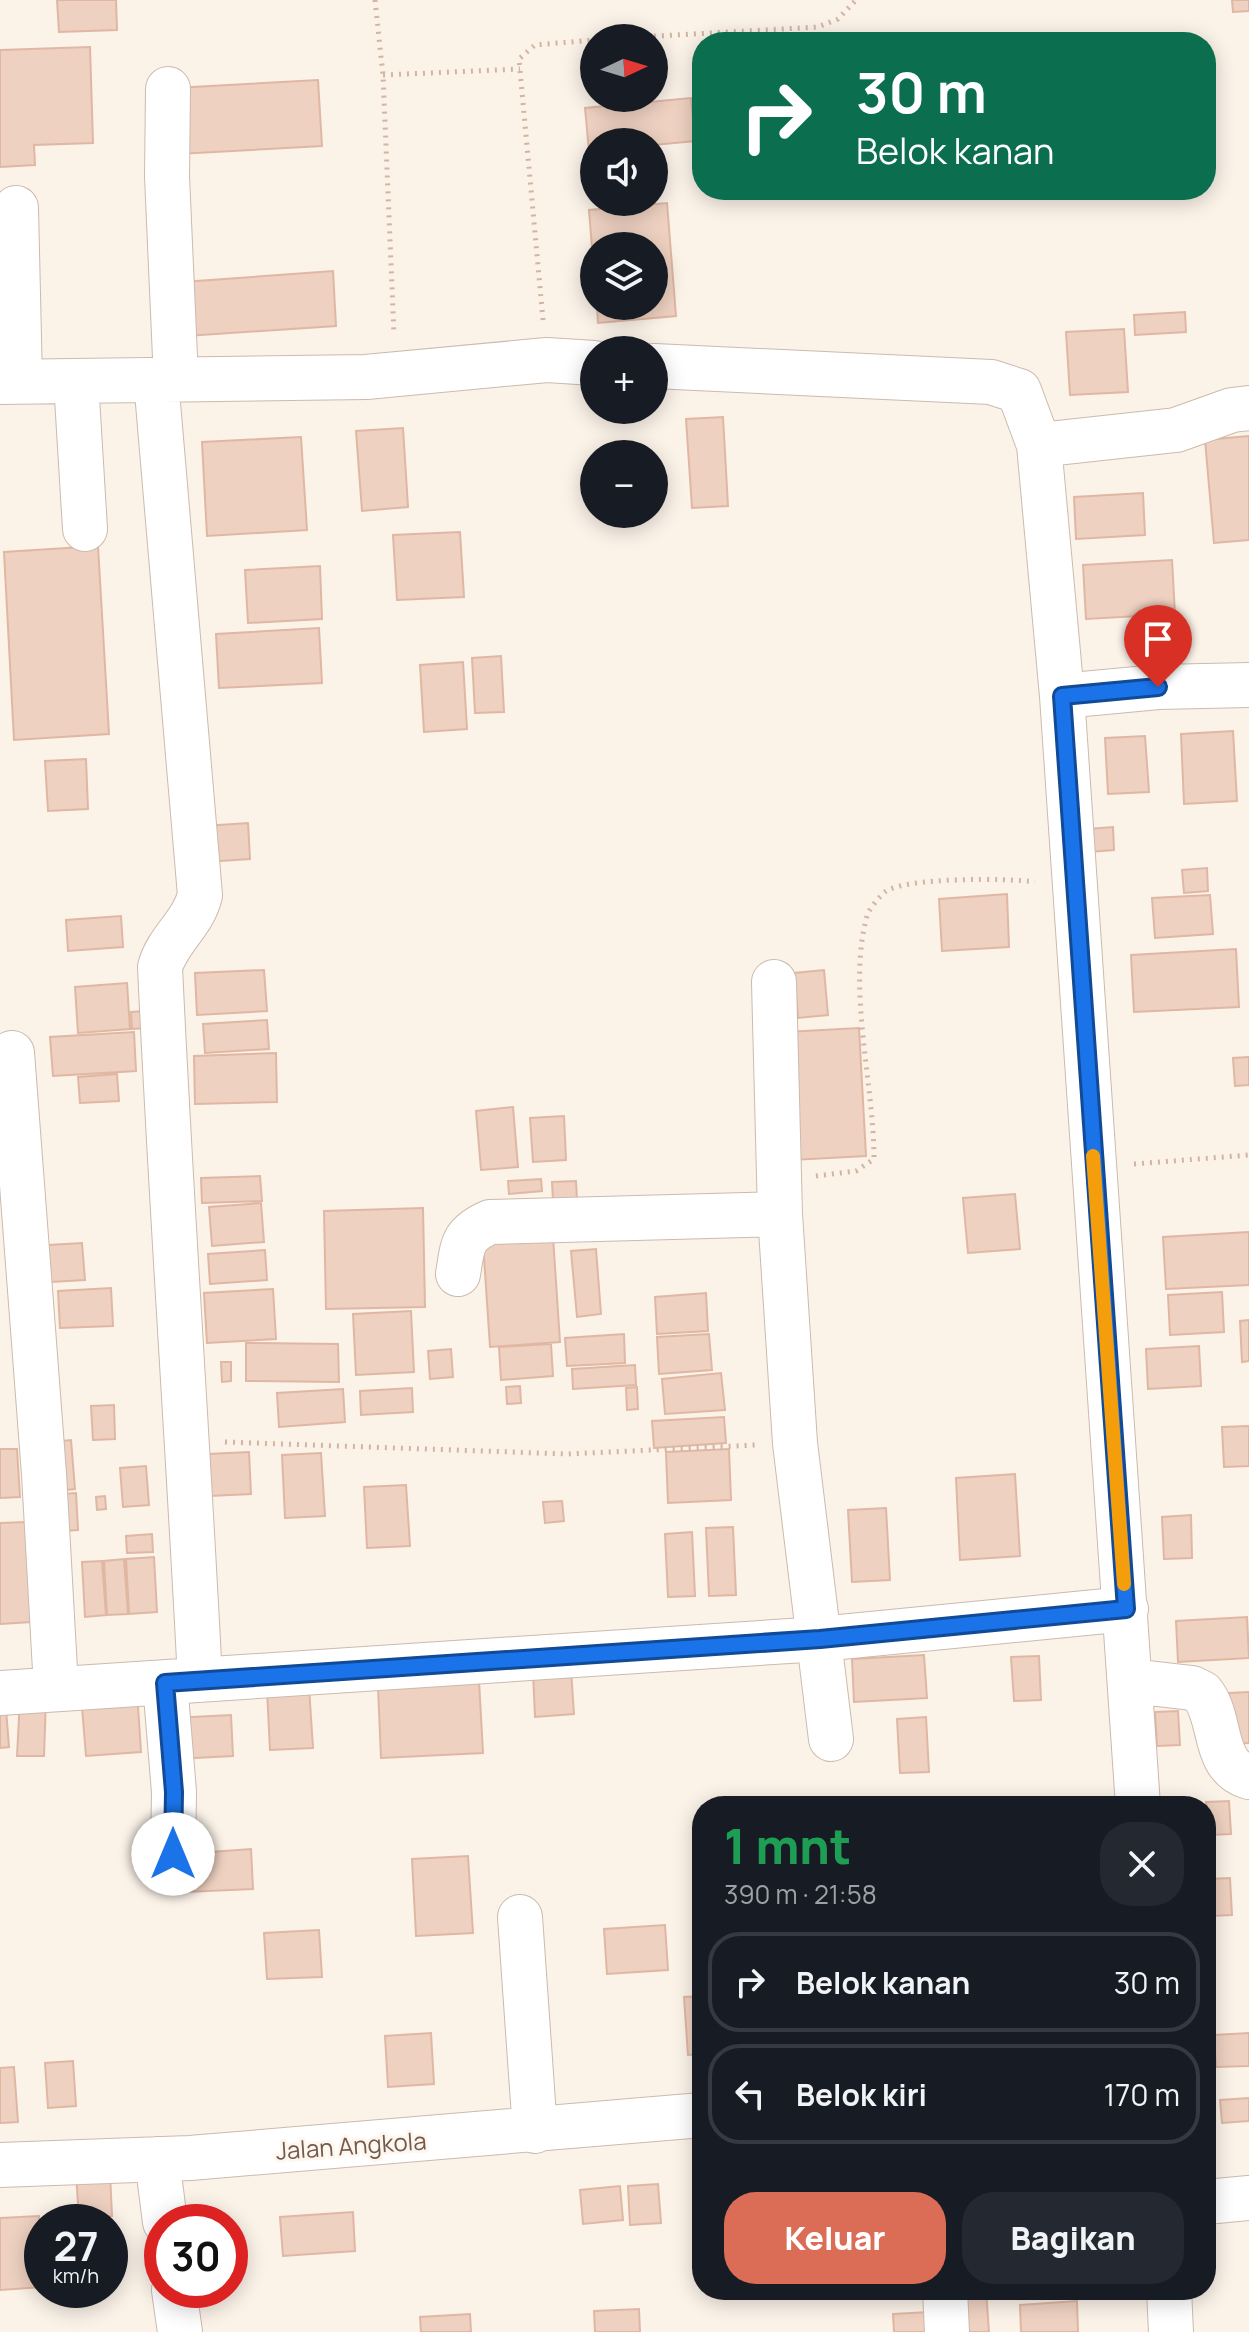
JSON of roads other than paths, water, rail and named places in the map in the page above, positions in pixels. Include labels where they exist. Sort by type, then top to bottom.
[{"type":"street","points":[[168,89],[166,380],[200,895],[196,911],[169,943],[160,967],[174,1266],[188,1440],[183,1681],[174,1792],[173,1854]]},
{"type":"street","points":[[16,208],[10,381],[396,375],[547,360],[580,362]]},
{"type":"street","points":[[668,367],[1006,384],[1019,391],[1027,406],[1039,445],[1062,696],[1137,1796]]},
{"type":"street","points":[[76,381],[85,529]]},
{"type":"street","points":[[1039,445],[1176,430],[1249,408]]},
{"type":"street","points":[[1062,696],[1158,687],[1249,685]]},
{"type":"street","points":[[774,982],[780,1196],[795,1443],[831,1739]]},
{"type":"street","points":[[12,1053],[44,1474],[56,1688]]},
{"type":"street","points":[[458,1274],[464,1242],[471,1230],[490,1222],[780,1196]]},
{"type":"street","points":[[0,1693],[820,1639],[1126,1609]]},
{"type":"street","points":[[1131,1681],[1192,1688],[1202,1693],[1227,1761],[1237,1773],[1249,1777]]},
{"type":"street","points":[[520,1917],[535,2131]]},
{"type":"street","name":"Jalan Angkola","points":[[0,2165],[157,2159],[535,2131],[692,2116]]},
{"type":"street","points":[[157,2159],[163,2204]]},
{"type":"street","points":[[1216,2201],[1249,2198]]},
{"type":"street","points":[[945,2300],[947,2332]]},
{"type":"street","points":[[1169,2300],[1171,2332]]},
{"type":"street","points":[[177,2308],[180,2332]]}]
